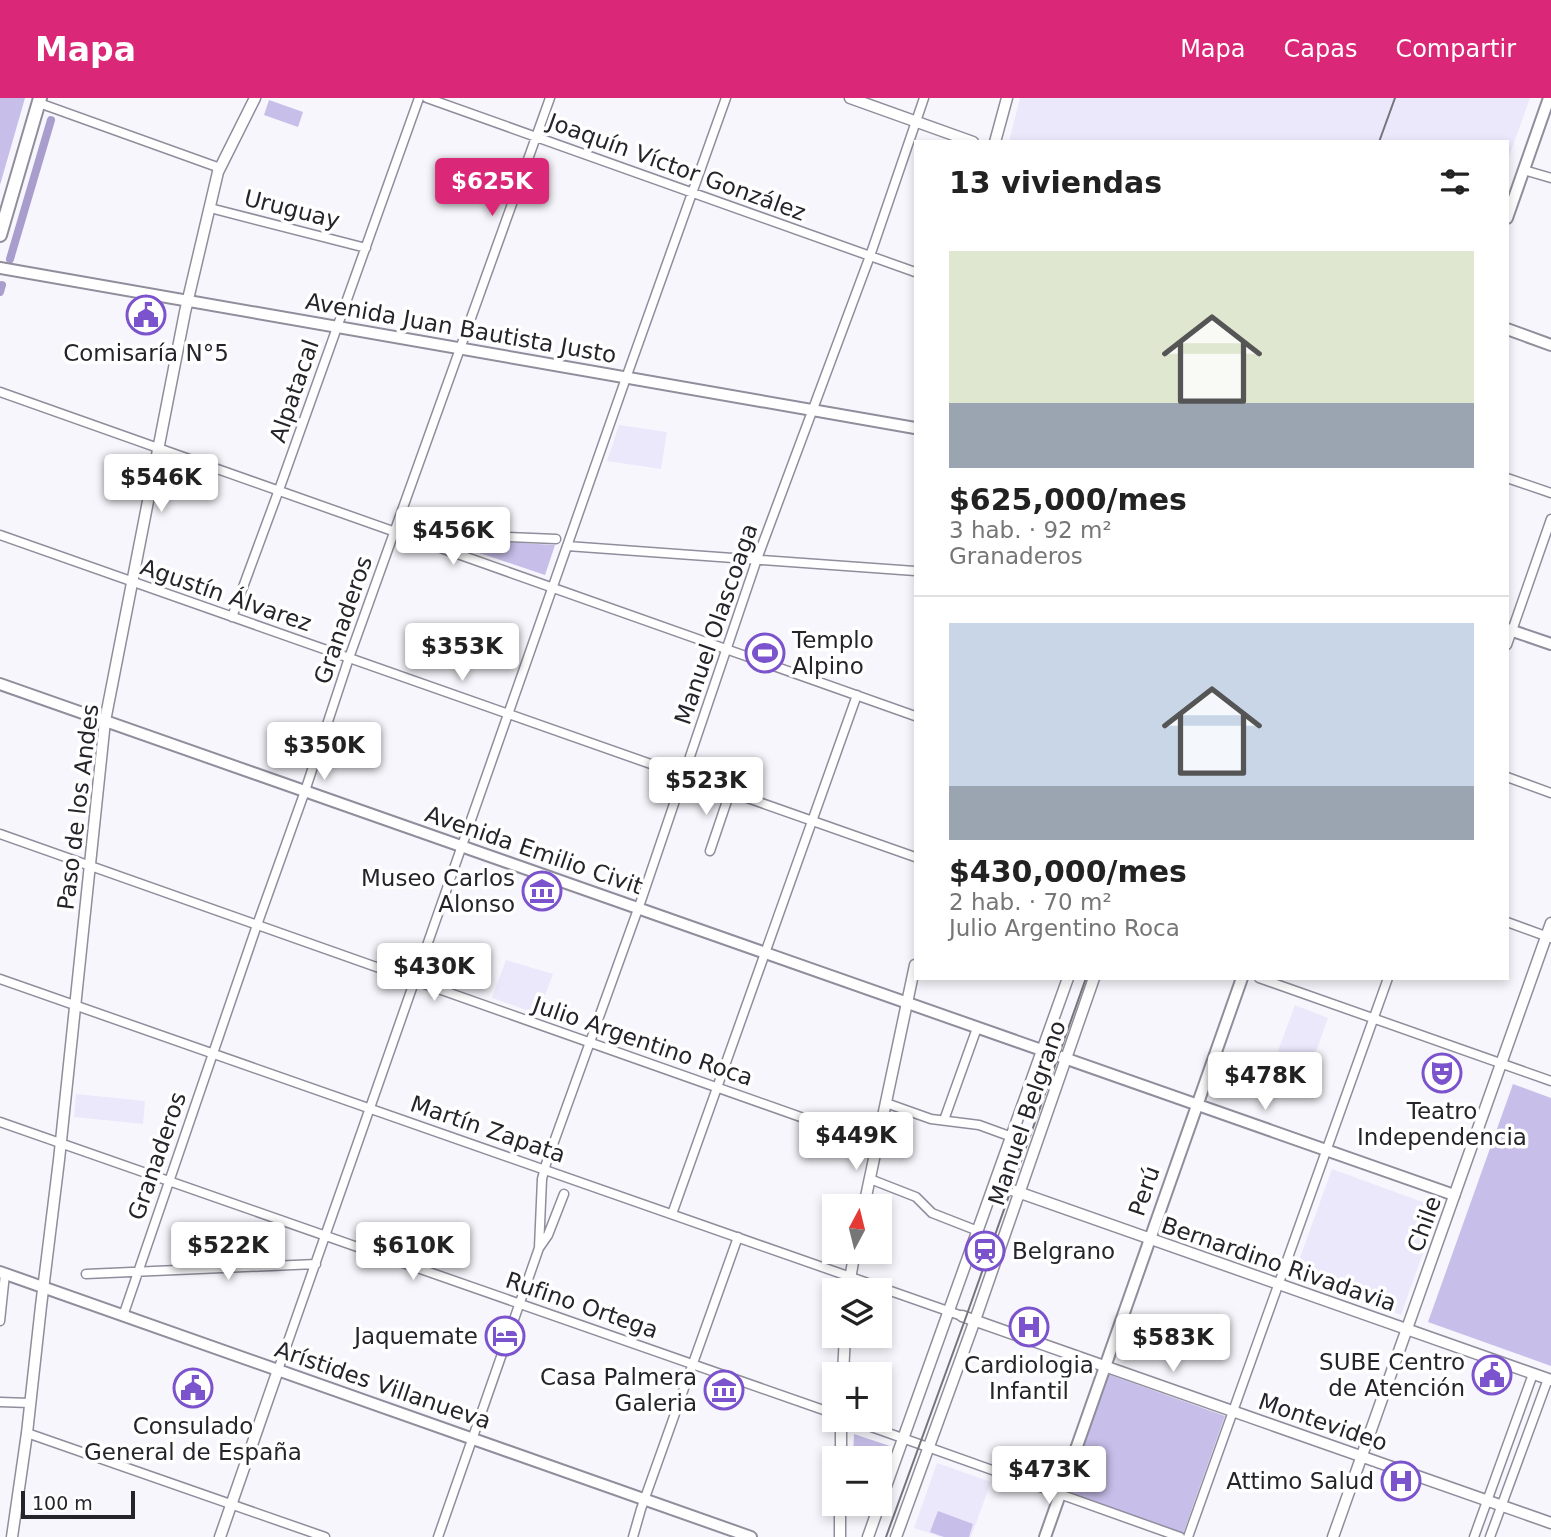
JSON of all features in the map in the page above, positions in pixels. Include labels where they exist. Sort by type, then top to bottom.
[{"type":"main road","points":[[1509,212],[1549,98]]},
{"type":"main road","points":[[0,235],[40,100]]},
{"type":"main road","name":"Avenida Juan Bautista Justo","points":[[0,268],[914,428]]},
{"type":"main road","points":[[1509,330],[1551,345]]},
{"type":"main road","points":[[1509,630],[1551,644]]},
{"type":"main road","name":"Avenida Emilio Civit","points":[[0,684],[1454,1195]]},
{"type":"main road","name":"Perú","points":[[1045,1537],[1241,980]]},
{"type":"main road","name":"Arístides Villanueva","points":[[3,1273],[751,1537]]},
{"type":"street","name":"Paso de los Andes","points":[[12,1537],[61,1143],[105,721],[158,447],[209,208],[219,169],[256,98]]},
{"type":"street","name":"Alpatacal","points":[[232,617],[419,98]]},
{"type":"street","name":"Joaquín Víctor González","points":[[427,98],[914,272]]},
{"type":"street","name":"Granaderos","points":[[123,1316],[349,658],[550,98]]},
{"type":"street","points":[[220,1537],[726,98]]},
{"type":"street","points":[[850,98],[968,140]]},
{"type":"street","name":"Manuel Olascoaga","points":[[539,1248],[544,1169],[638,909],[757,559],[870,256],[924,98]]},
{"type":"street","points":[[996,140],[1007,98]]},
{"type":"street","name":"Uruguay","points":[[40,100],[219,169]]},
{"type":"street","points":[[1524,170],[1551,177]]},
{"type":"street","name":"Uruguay","points":[[209,208],[366,248]]},
{"type":"street","points":[[0,392],[914,716]]},
{"type":"street","points":[[1509,479],[1551,493]]},
{"type":"street","points":[[1509,630],[1551,519]]},
{"type":"street","points":[[411,537],[432,534],[556,539]]},
{"type":"street","points":[[430,544],[426,538],[432,534]]},
{"type":"street","name":"Agustín Álvarez","points":[[0,535],[914,857]]},
{"type":"street","points":[[567,546],[914,571]]},
{"type":"street","points":[[672,1214],[857,695]]},
{"type":"street","points":[[1509,778],[1551,793]]},
{"type":"street","points":[[710,851],[730,792]]},
{"type":"street","name":"Julio Argentino Roca","points":[[0,834],[877,1144]]},
{"type":"street","points":[[1509,923],[1549,937]]},
{"type":"street","name":"Chile","points":[[1333,1537],[1501,1064],[1549,937],[1551,923]]},
{"type":"street","points":[[867,1194],[914,969]]},
{"type":"street","name":"Martín Zapata","points":[[0,979],[962,1315]]},
{"type":"street","name":"Manuel Belgrano","points":[[892,1470],[1012,1137],[1048,1053],[1068,980]]},
{"type":"street","name":"Manuel Belgrano","points":[[896,1537],[1093,980]]},
{"type":"street","points":[[1265,980],[1551,1081]]},
{"type":"street","points":[[1188,1537],[1387,980]]},
{"type":"street","points":[[944,1120],[977,1028]]},
{"type":"street","points":[[886,1104],[918,1115],[979,1125],[1012,1137]]},
{"type":"street","name":"Rufino Ortega","points":[[0,1122],[822,1409]]},
{"type":"street","points":[[870,1179],[916,1197],[932,1213],[978,1231]]},
{"type":"street","name":"Bernardino Rivadavia","points":[[995,1184],[1549,1379]]},
{"type":"street","name":"Manuel Olascoaga","points":[[438,1537],[539,1248],[548,1235],[564,1194]]},
{"type":"street","points":[[633,1537],[738,1237]]},
{"type":"street","points":[[850,1276],[852,1264]]},
{"type":"street","points":[[86,1274],[316,1265]]},
{"type":"street","points":[[0,1321],[3,1273]]},
{"type":"street","name":"Montevideo","points":[[962,1315],[1551,1523]]},
{"type":"street","points":[[1474,1537],[1533,1374]]},
{"type":"street","points":[[1490,1537],[1549,1379]]},
{"type":"street","points":[[0,1402],[30,1403]]},
{"type":"street","points":[[884,1432],[1180,1537]]},
{"type":"street","points":[[27,1433],[325,1537]]},
{"type":"street","points":[[840,1516],[840,1537]]},
{"type":"street","name":"Manuel Belgrano","points":[[868,1537],[875,1516]]},
{"type":"shaded area","points":[[0,98],[25,98],[0,185]]},
{"type":"shaded area","points":[[1020,98],[1530,98],[1509,156],[1509,140],[1010,140]]},
{"type":"shaded area","points":[[269,100],[303,112],[298,127],[264,115]]},
{"type":"shaded area","points":[[619,425],[667,432],[661,469],[607,461]]},
{"type":"shaded area","points":[[435,538],[555,545],[545,575]]},
{"type":"shaded area","points":[[506,960],[553,974],[538,1014],[492,998]]},
{"type":"shaded area","points":[[1295,1005],[1328,1018],[1312,1063],[1278,1051]]},
{"type":"shaded area","points":[[1513,1084],[1551,1098],[1551,1366],[1428,1322]]},
{"type":"shaded area","points":[[76,1094],[145,1101],[143,1124],[74,1117]]},
{"type":"shaded area","points":[[1332,1169],[1439,1208],[1401,1315],[1293,1277]]},
{"type":"shaded area","points":[[1105,1373],[1225,1416],[1183,1534],[1063,1491]]},
{"type":"shaded area","points":[[854,1434],[890,1446],[854,1446]]},
{"type":"shaded area","points":[[937,1463],[991,1482],[971,1537],[941,1537],[914,1528]]},
{"type":"shaded area","points":[[938,1511],[973,1524],[969,1537],[944,1537],[930,1532]]},
{"type":"waterway","points":[[10,259],[51,120]]},
{"type":"waterway","points":[[0,292],[2,285]]},
{"type":"tram line","points":[[1380,140],[1395,98]]},
{"type":"tram line","points":[[886,1537],[1085,980]]},
{"type":"place","name":"Comisaría N°5","points":[[146,315]]},
{"type":"place","name":"Templo Alpino","points":[[765,653]]},
{"type":"place","name":"Museo Carlos Alonso","points":[[542,891]]},
{"type":"place","name":"Teatro Independencia","points":[[1442,1073]]},
{"type":"place","name":"Belgrano","points":[[985,1251]]},
{"type":"place","name":"Cardiologia Infantil","points":[[1029,1327]]},
{"type":"place","name":"Jaquemate","points":[[505,1336]]},
{"type":"place","name":"SUBE Centro de Atención","points":[[1492,1375]]},
{"type":"place","name":"Consulado General de España","points":[[193,1388]]},
{"type":"place","name":"Casa Palmera Galeria","points":[[724,1390]]},
{"type":"place","name":"Attimo Salud","points":[[1401,1481]]}]
